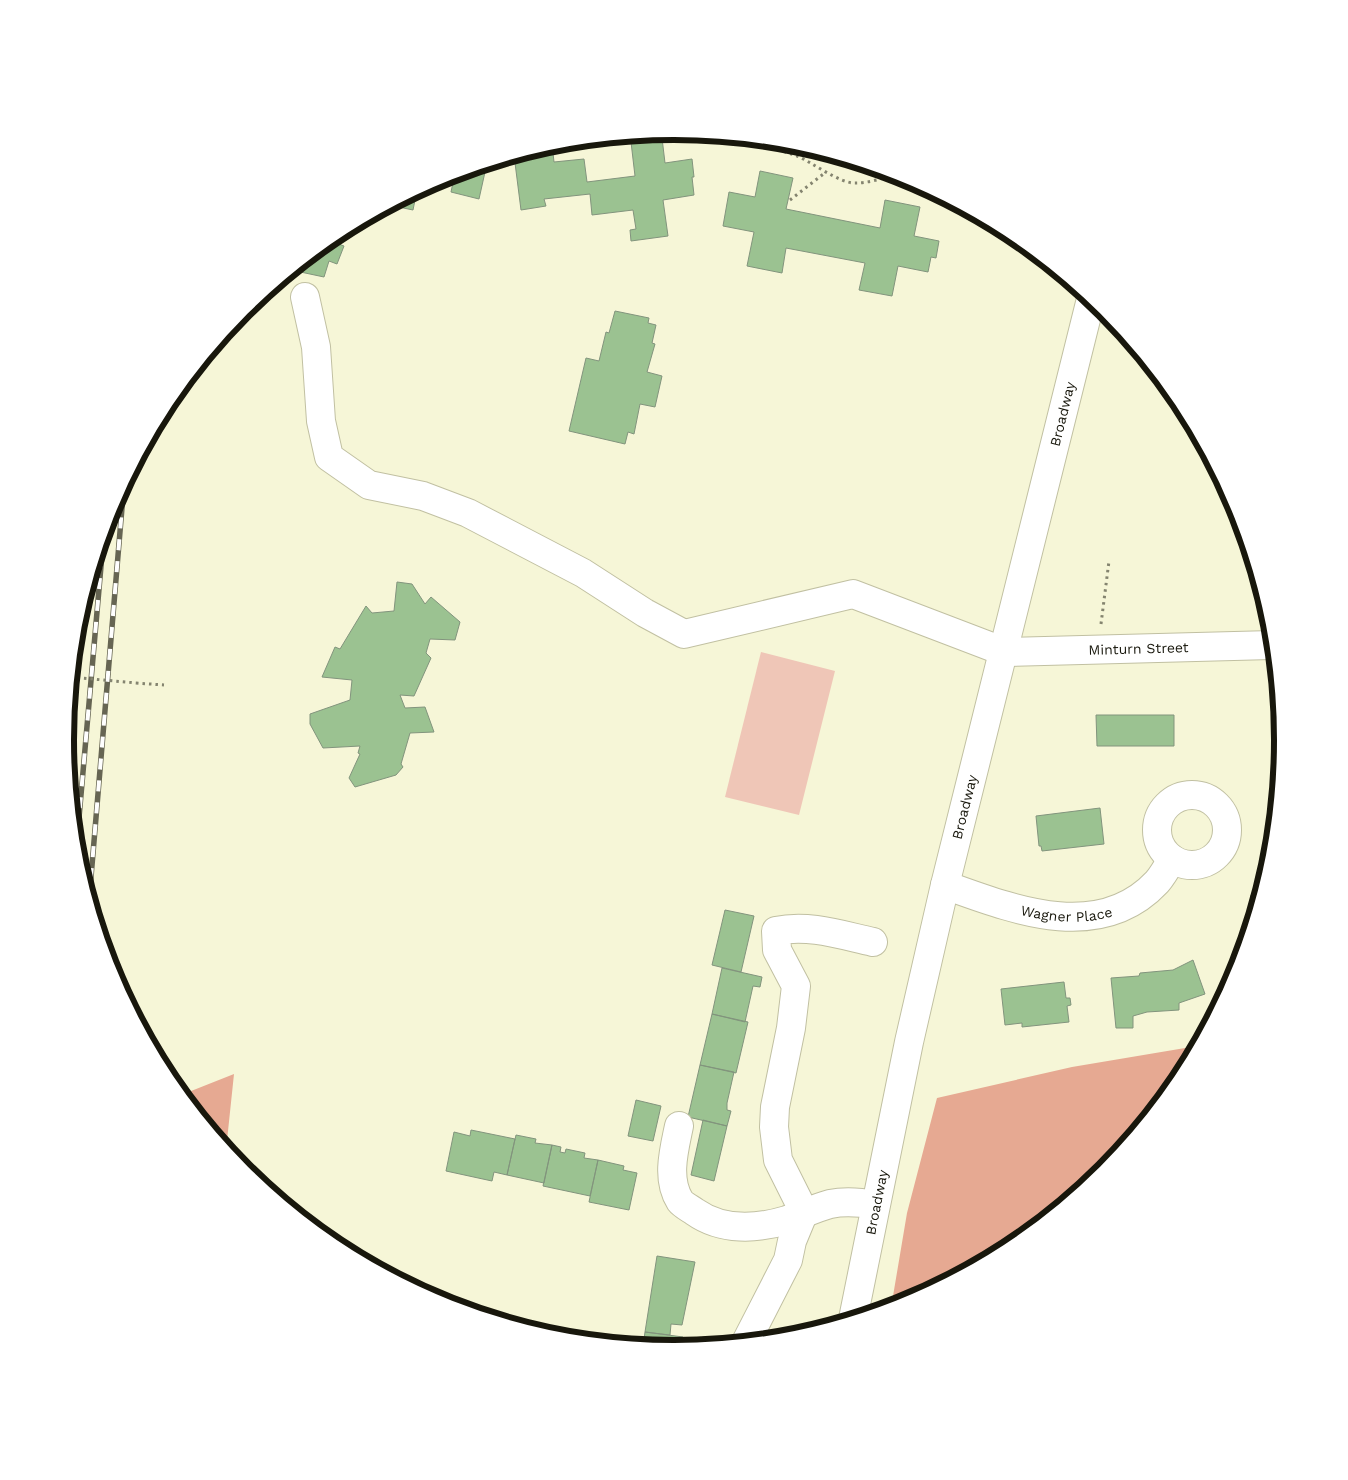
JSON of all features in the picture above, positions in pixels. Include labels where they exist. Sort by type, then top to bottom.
[{"type":"street","points":[[305,297],[316,348],[321,421],[329,457],[369,485],[423,496],[468,513],[583,573],[645,613],[684,634],[853,594],[1005,652]]},
{"type":"street","name":"Broadway","points":[[854,1312],[909,1042],[945,885],[1090,308]]},
{"type":"street","name":"Minturn Street","points":[[1005,652],[1266,645]]},
{"type":"street","name":"Wagner Place","points":[[945,885],[1021,911],[1066,918],[1115,909],[1139,897],[1158,881],[1172,859]]},
{"type":"street","points":[[749,1335],[788,1260],[792,1241],[804,1212],[778,1160],[774,1127],[776,1106],[791,1028],[796,986],[777,950],[776,931],[793,927],[814,929],[874,942]]},
{"type":"street","points":[[679,1126],[672,1161],[674,1184],[681,1202],[702,1216],[723,1225],[748,1227],[786,1220],[830,1204],[855,1201],[875,1205]]},
{"type":"path","points":[[741,144],[768,148]]},
{"type":"path","points":[[772,148],[798,156],[826,172],[855,184],[881,177]]},
{"type":"path","points":[[790,200],[826,172]]},
{"type":"path","points":[[1101,629],[1108,561]]},
{"type":"path","points":[[77,678],[164,685]]},
{"type":"shaded area","points":[[761,652],[835,671],[799,815],[725,797]]},
{"type":"shaded area","points":[[1189,1047],[1150,1105],[1125,1136],[1070,1191],[1007,1239],[974,1260],[893,1299],[907,1213],[937,1098],[1072,1067]]},
{"type":"shaded area","points":[[234,1074],[227,1140],[198,1105],[189,1092]]},
{"type":"building","points":[[662,140],[665,163],[692,159],[694,195],[663,200],[668,236],[631,241],[630,230],[636,229],[633,210],[592,215],[590,194],[544,199],[546,206],[521,210],[515,161],[553,152],[554,162],[584,159],[587,182],[635,176],[631,142]]},
{"type":"building","points":[[485,171],[479,199],[451,192],[453,182]]},
{"type":"building","points":[[760,171],[793,178],[786,209],[880,228],[885,200],[920,207],[914,236],[939,241],[936,258],[931,257],[928,272],[898,266],[892,296],[859,290],[865,263],[786,248],[782,273],[747,266],[754,232],[723,226],[729,192],[755,197]]},
{"type":"building","points":[[415,199],[413,210],[399,207]]},
{"type":"building","points":[[337,244],[344,246],[337,264],[329,261],[324,277],[299,272]]},
{"type":"building","points":[[615,311],[649,318],[648,323],[656,325],[652,343],[655,344],[647,372],[662,376],[655,407],[640,404],[634,434],[628,432],[625,444],[569,431],[586,358],[599,361],[606,332],[609,333]]},
{"type":"building","points":[[397,582],[412,584],[425,604],[431,597],[460,622],[455,640],[430,639],[426,653],[431,658],[414,696],[400,695],[405,708],[425,707],[434,732],[410,733],[401,764],[403,767],[396,775],[355,787],[349,778],[360,754],[358,753],[360,746],[323,748],[310,724],[310,714],[350,700],[352,680],[322,677],[335,647],[340,649],[366,606],[372,613],[394,611]]},
{"type":"building","points":[[1096,715],[1174,715],[1174,746],[1097,746]]},
{"type":"building","points":[[1100,808],[1104,844],[1042,851],[1041,846],[1039,846],[1036,816]]},
{"type":"building","points":[[1251,895],[1254,895],[1249,910]]},
{"type":"building","points":[[725,910],[754,916],[741,972],[712,965]]},
{"type":"building","points":[[1193,960],[1205,994],[1179,1003],[1179,1010],[1147,1012],[1133,1016],[1133,1028],[1116,1028],[1111,978],[1139,976],[1140,973],[1173,970]]},
{"type":"building","points":[[722,968],[762,977],[760,987],[753,986],[745,1022],[712,1014]]},
{"type":"building","points":[[1064,982],[1066,998],[1070,998],[1071,1005],[1067,1006],[1069,1022],[1022,1027],[1022,1023],[1005,1025],[1001,989]]},
{"type":"building","points":[[712,1014],[748,1022],[736,1073],[700,1065]]},
{"type":"building","points":[[700,1065],[734,1072],[727,1103],[727,1110],[731,1111],[727,1126],[688,1117]]},
{"type":"building","points":[[636,1100],[661,1106],[653,1141],[628,1136]]},
{"type":"building","points":[[703,1120],[727,1126],[714,1181],[691,1175]]},
{"type":"building","points":[[471,1130],[515,1139],[507,1175],[494,1172],[492,1181],[446,1171],[454,1132],[470,1136]]},
{"type":"building","points":[[516,1135],[536,1139],[535,1143],[552,1145],[544,1183],[507,1175]]},
{"type":"building","points":[[552,1145],[561,1147],[560,1152],[565,1153],[566,1149],[585,1153],[584,1158],[598,1160],[590,1196],[543,1186]]},
{"type":"building","points":[[598,1160],[624,1166],[623,1170],[637,1173],[629,1210],[589,1202]]},
{"type":"building","points":[[657,1256],[695,1262],[682,1325],[671,1324],[670,1335],[645,1332]]},
{"type":"building","points":[[645,1332],[683,1337],[682,1340],[644,1339]]},
{"type":"railway","points":[[91,881],[122,503]]},
{"type":"railway","points":[[79,818],[101,562]]}]
